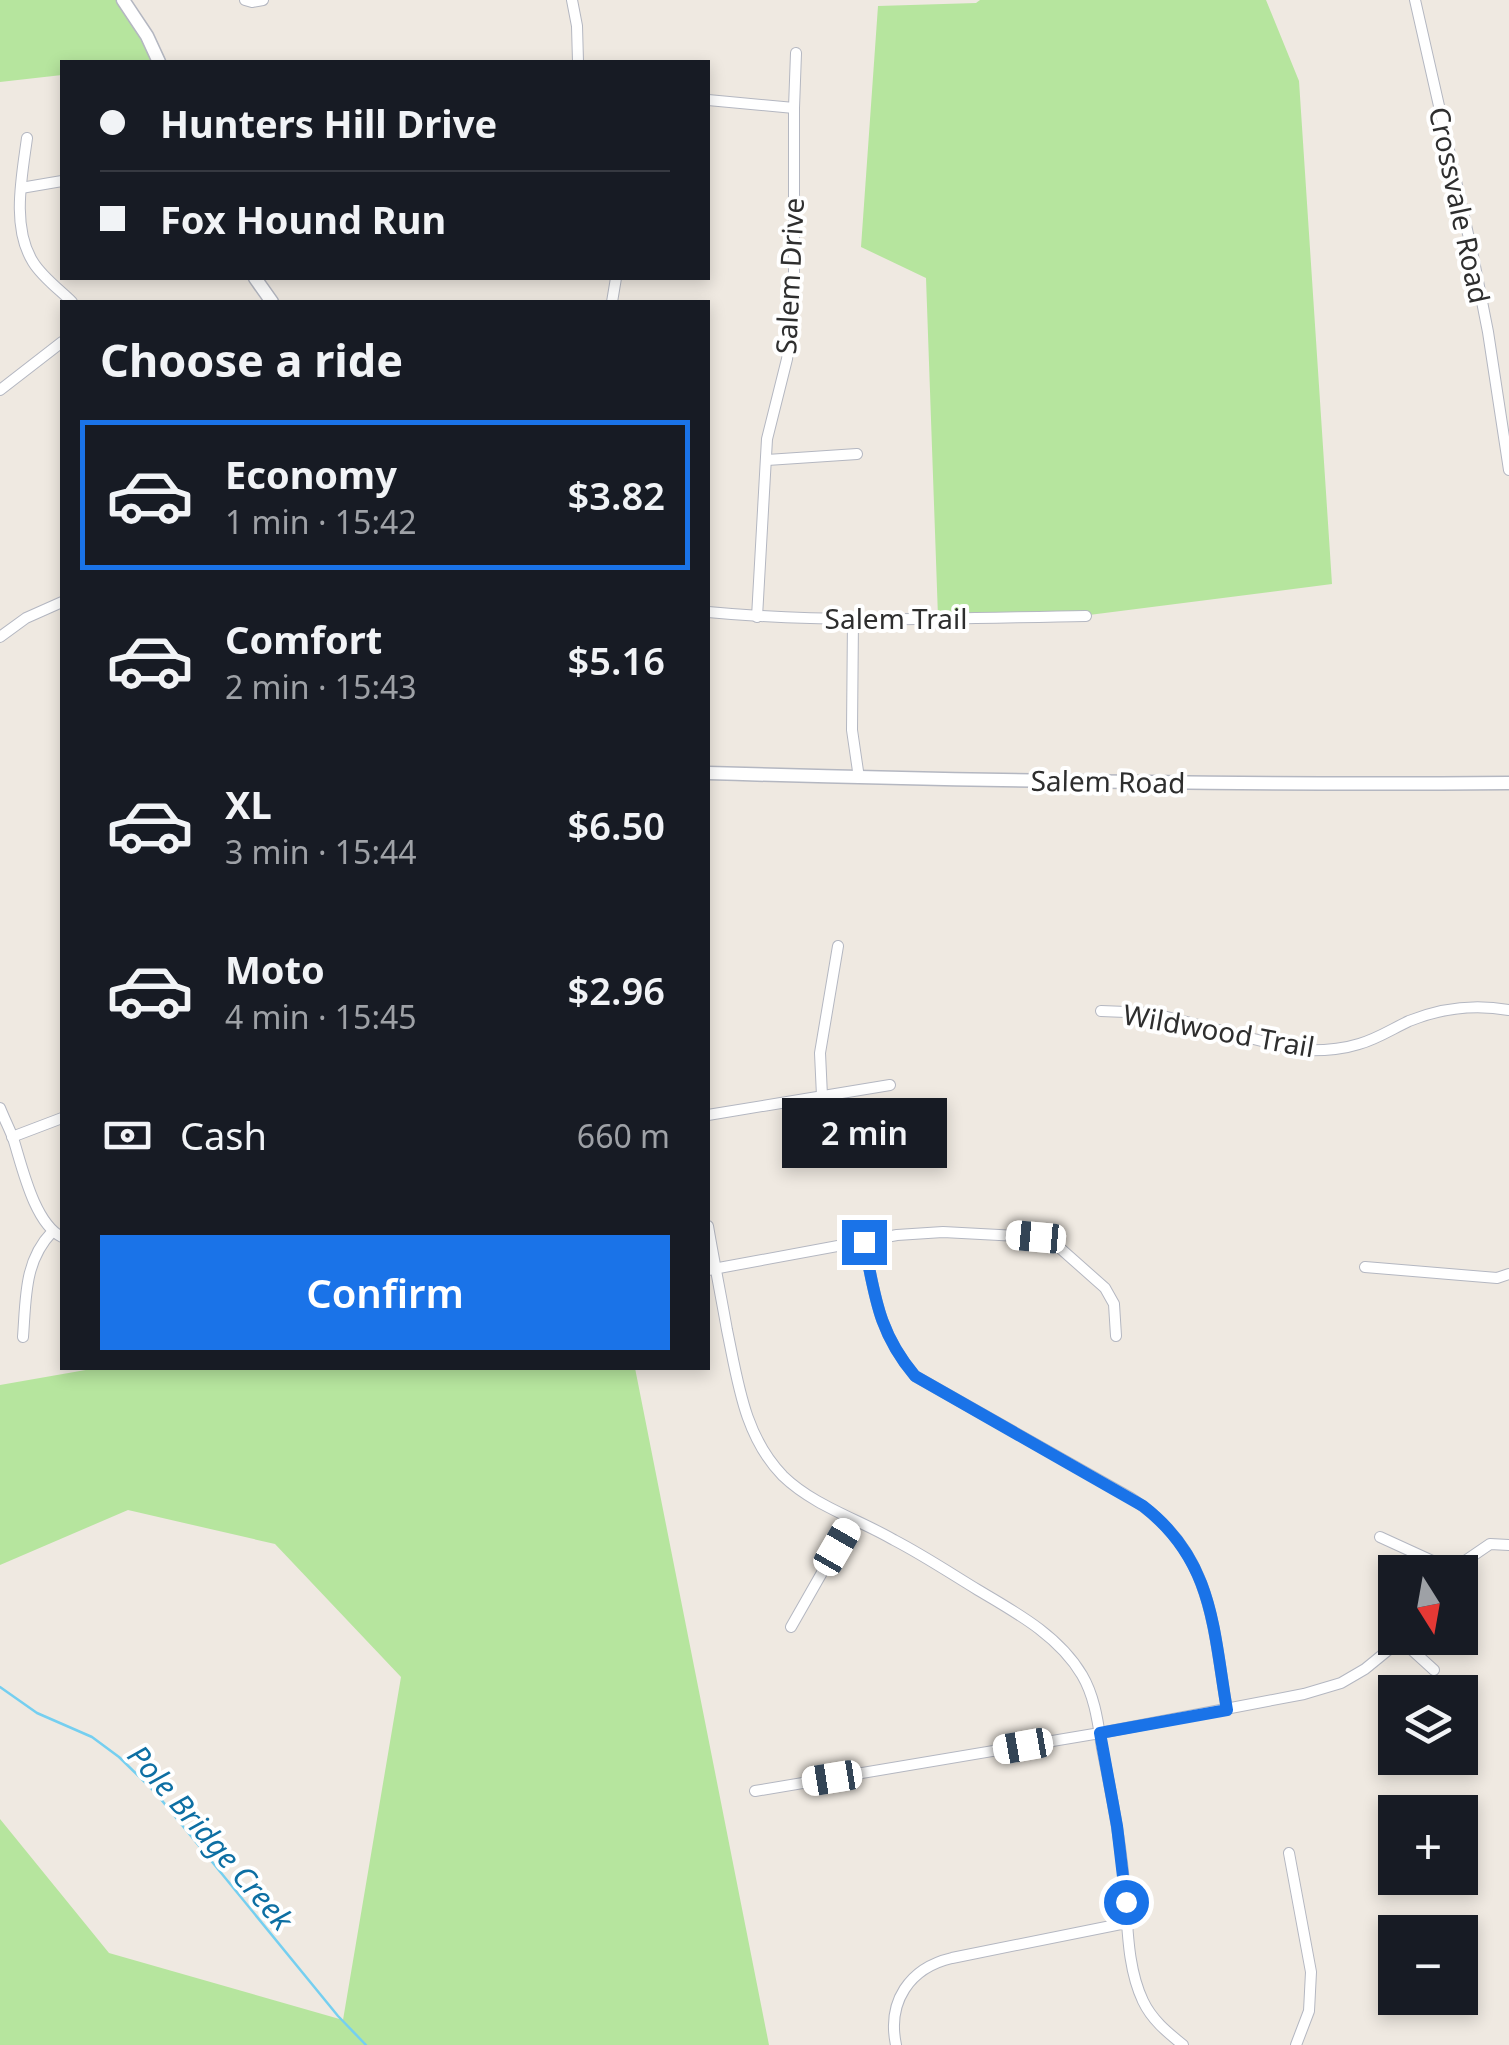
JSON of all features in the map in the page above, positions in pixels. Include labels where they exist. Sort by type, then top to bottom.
[{"type":"street","points":[[123,0],[148,36],[158,60]]},
{"type":"street","points":[[244,0],[263,0]]},
{"type":"street","points":[[572,0],[578,60]]},
{"type":"street","name":"Crossvale Road","points":[[1415,0],[1476,274],[1509,470]]},
{"type":"street","name":"Salem Drive","points":[[757,616],[767,439],[788,359],[794,310],[796,53]]},
{"type":"street","points":[[710,100],[794,108]]},
{"type":"street","points":[[28,138],[21,188],[21,229],[33,262],[70,300]]},
{"type":"street","points":[[21,188],[60,181]]},
{"type":"street","points":[[0,390],[60,344]]},
{"type":"street","points":[[767,460],[857,454]]},
{"type":"street","points":[[0,638],[26,618],[60,603]]},
{"type":"street","name":"Salem Trail","points":[[710,612],[853,620],[1086,616]]},
{"type":"street","points":[[853,620],[852,730],[859,778]]},
{"type":"street","name":"Salem Road","points":[[710,773],[1358,784],[1509,782]]},
{"type":"street","points":[[822,1096],[820,1053],[838,946]]},
{"type":"street","name":"Wildwood Trail","points":[[1102,1010],[1151,1013],[1314,1051],[1356,1046],[1447,1009],[1475,1006],[1509,1010]]},
{"type":"street","points":[[710,1116],[890,1085]]},
{"type":"street","points":[[0,1108],[30,1193],[57,1234],[38,1247],[26,1287],[23,1336]]},
{"type":"street","points":[[12,1136],[60,1119]]},
{"type":"street","points":[[1116,1336],[1114,1304],[1105,1288],[1061,1249],[1036,1237],[943,1232],[897,1236],[711,1269],[740,1400],[757,1439],[785,1478],[1014,1612],[1054,1640],[1083,1676],[1096,1710],[1117,1826],[1126,1923],[1138,1986],[1158,2023],[1183,2045]]},
{"type":"street","points":[[864,1242],[882,1322],[893,1347],[915,1376],[1143,1506],[1183,1546],[1206,1597],[1227,1710]]},
{"type":"street","points":[[1365,1267],[1497,1278],[1509,1274]]},
{"type":"street","points":[[791,1627],[852,1520]]},
{"type":"street","points":[[1380,1537],[1417,1555]]},
{"type":"street","points":[[1473,1555],[1490,1544],[1509,1544]]},
{"type":"street","points":[[755,1791],[1304,1694],[1340,1682],[1382,1655]]},
{"type":"street","points":[[1419,1655],[1434,1670]]},
{"type":"street","points":[[1289,1853],[1311,1972],[1309,2011],[1296,2045]]},
{"type":"street","points":[[896,2045],[894,2012],[898,1998],[925,1967],[952,1958],[1126,1923]]},
{"type":"green space","points":[[0,0],[121,0],[152,60],[60,60],[60,75],[0,82]]},
{"type":"green space","points":[[980,0],[1266,0],[1299,81],[1332,584],[1089,615],[938,617],[926,278],[861,247],[878,6]]},
{"type":"green space","points":[[86,1370],[635,1370],[769,2045],[0,2045],[0,1819],[109,1953],[343,2020],[401,1677],[275,1544],[128,1510],[0,1565],[0,1385]]},
{"type":"waterway","name":"Pole Bridge Creek","points":[[0,1687],[37,1713],[92,1737],[155,1792],[366,2045]]},
{"type":"route","points":[[864,1242],[882,1322],[893,1347],[915,1376],[1143,1506],[1183,1546],[1197,1570],[1210,1611],[1227,1710],[1100,1733],[1126,1902]]}]
